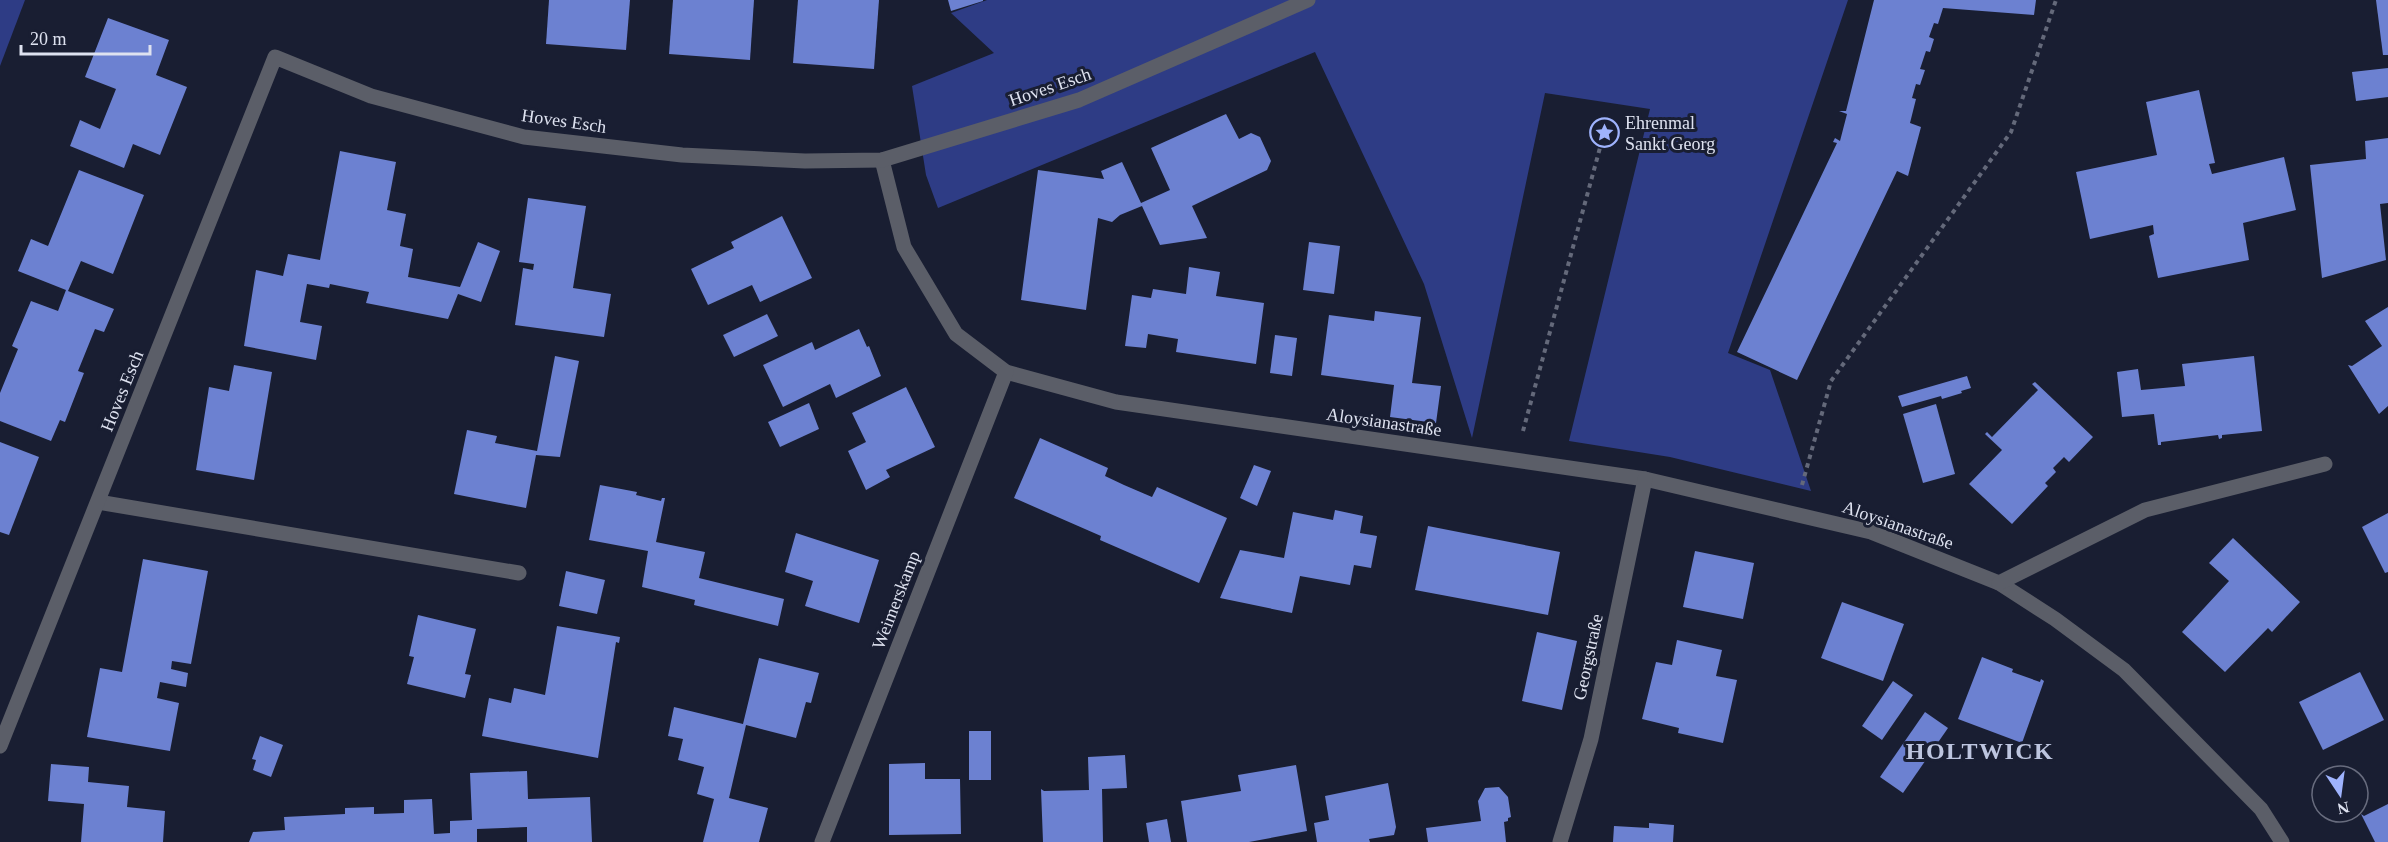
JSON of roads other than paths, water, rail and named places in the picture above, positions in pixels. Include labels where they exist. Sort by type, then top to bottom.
[{"type":"street","name":"Hoves Esch","points":[[0,746],[276,57],[371,96],[524,137],[682,156],[805,161],[882,160],[1079,100],[1308,0]]},
{"type":"street","name":"Aloysianastraße","points":[[882,160],[904,247],[956,334],[1006,372],[1116,402],[1646,479],[1871,532],[1999,582],[2055,619],[2124,670],[2261,809],[2282,842]]},
{"type":"street","name":"Weimerskamp","points":[[822,842],[1006,372]]},
{"type":"street","points":[[1999,582],[2145,510],[2325,464]]},
{"type":"street","name":"Georgstraße","points":[[1560,842],[1591,739],[1646,479]]},
{"type":"street","points":[[98,502],[519,573]]},
{"type":"place","name":"Ehrenmal Sankt Georg","points":[[1604,133]]},
{"type":"district","name":"HOLTWICK","points":[[1980,751]]}]
